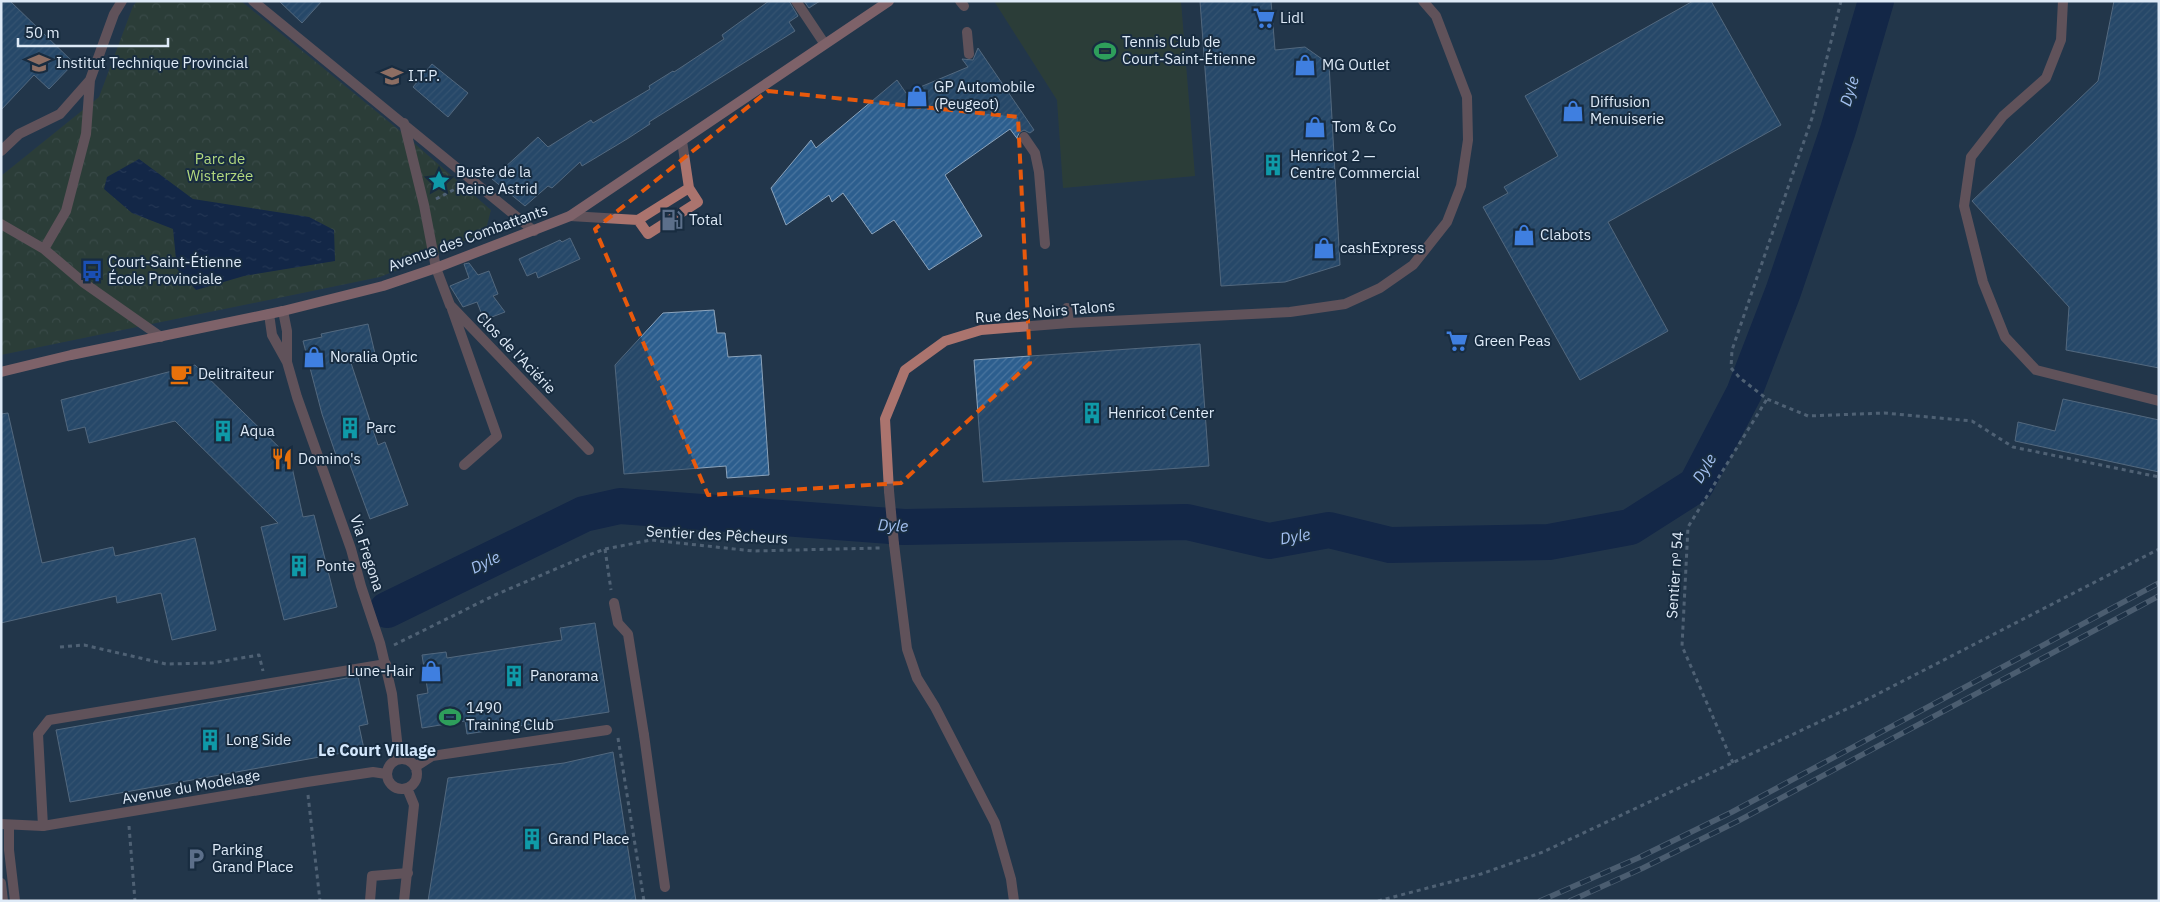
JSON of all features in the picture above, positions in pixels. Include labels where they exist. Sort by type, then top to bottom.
[{"type":"main road","name":"Avenue des Combattants","points":[[1,372],[71,355],[283,312],[383,286],[436,268],[570,216],[889,1]]},
{"type":"street","points":[[44,249],[66,211],[86,134],[90,80],[114,14],[122,1]]},
{"type":"street","points":[[253,1],[534,231]]},
{"type":"street","points":[[796,1],[824,43]]},
{"type":"street","name":"Rue des Noirs Talons","points":[[1014,901],[1011,879],[995,823],[935,707],[917,678],[907,649],[894,546],[885,419],[905,370],[945,342],[981,330],[1069,323],[1290,312],[1345,304],[1380,288],[1413,265],[1447,222],[1461,186],[1468,140],[1467,97],[1436,16],[1423,1]]},
{"type":"street","points":[[2063,1],[2061,40],[2046,78],[2002,116],[1971,157],[1964,206],[1983,282],[2005,338],[2036,370],[2159,400]]},
{"type":"street","points":[[967,32],[969,54]]},
{"type":"street","points":[[1,151],[19,134],[60,114],[90,80]]},
{"type":"street","name":"Clos de l'Aciérie","points":[[404,123],[424,205],[436,268],[450,306],[589,450]]},
{"type":"street","points":[[1024,137],[1035,153],[1039,172],[1045,244]]},
{"type":"street","points":[[638,220],[648,234],[698,202],[688,188],[682,141]]},
{"type":"street","points":[[570,216],[638,220],[688,188]]},
{"type":"street","points":[[1,224],[44,249],[84,283],[161,337]]},
{"type":"street","points":[[450,306],[497,436],[464,465]]},
{"type":"street","points":[[1066,308],[1069,323]]},
{"type":"street","name":"Via Fregona","points":[[283,312],[287,331],[287,362]]},
{"type":"street","name":"Via Fregona","points":[[269,314],[272,335],[287,362],[297,397],[351,549],[386,664],[392,694],[399,759]]},
{"type":"street","points":[[614,603],[618,623],[628,634],[665,886]]},
{"type":"street","points":[[43,826],[38,734],[49,720],[386,664]]},
{"type":"street","points":[[415,767],[432,756],[612,730]]},
{"type":"street","points":[[399,759],[408,760],[415,767],[417,777],[412,786],[402,790],[389,784],[386,774],[391,762],[399,759]]},
{"type":"street","name":"Avenue du Modelage","points":[[5,825],[43,826],[307,782],[373,772],[386,774]]},
{"type":"street","points":[[404,901],[414,805],[407,788]]},
{"type":"street","points":[[5,825],[14,901]]},
{"type":"street","points":[[370,901],[372,876],[408,874]]},
{"type":"street","points":[[1,882],[3,901]]},
{"type":"path","points":[[1841,1],[1812,118],[1732,350],[1731,368],[1740,378],[1767,399],[1808,416],[1884,413],[1972,421],[2013,447],[2159,477]]},
{"type":"path","points":[[424,205],[473,180]]},
{"type":"path","name":"Sentier nᵒ 54","points":[[1733,763],[1682,646],[1688,528],[1767,399]]},
{"type":"path","name":"Sentier des Pêcheurs","points":[[381,647],[495,595],[605,549],[651,540],[753,551],[894,546]]},
{"type":"path","points":[[605,549],[614,603]]},
{"type":"path","points":[[1378,901],[1480,874],[1543,852],[1870,698],[2159,549]]},
{"type":"path","points":[[60,647],[84,645],[166,664],[212,663],[259,655],[266,684]]},
{"type":"path","points":[[612,730],[644,901]]},
{"type":"path","points":[[307,782],[320,901]]},
{"type":"path","points":[[128,813],[135,901]]},
{"type":"highlighted area","points":[[768,91],[1018,117],[1030,363],[901,483],[708,495],[595,229]]},
{"type":"green space","name":"Parc de Wisterzée","points":[[137,1],[241,1],[399,130],[491,210],[486,229],[453,247],[380,277],[1,355],[1,176],[99,97],[133,6]]},
{"type":"green space","name":"Tennis Club de Court-Saint-Étienne","points":[[994,1],[1181,1],[1195,176],[1063,188],[1057,100]]},
{"type":"water","points":[[139,159],[193,199],[309,217],[334,230],[335,261],[244,276],[196,290],[177,269],[173,229],[132,213],[104,189],[107,177]]},
{"type":"building","name":"Institut Technique Provincial","points":[[1,1],[10,1],[74,63],[49,89],[34,75],[1,110]]},
{"type":"building","points":[[279,1],[322,1],[302,23]]},
{"type":"building","points":[[769,1],[789,1],[798,16],[789,22],[795,31],[649,122],[650,124],[627,139],[582,166],[580,162],[552,188],[548,186],[525,206],[492,179],[538,137],[548,147],[591,120],[593,123],[650,89],[649,86],[724,39],[722,35]]},
{"type":"building","points":[[804,1],[820,1],[809,8]]},
{"type":"building","name":"Henricot 2 — Centre Commercial","points":[[1200,1],[1271,1],[1275,50],[1305,47],[1329,64],[1340,265],[1285,282],[1221,286]]},
{"type":"building","points":[[1693,1],[1711,1],[1781,125],[1608,222],[1668,331],[1580,380],[1483,207],[1508,193],[1504,187],[1558,156],[1525,96]]},
{"type":"building","points":[[2114,1],[2159,1],[2159,368],[2066,350],[2069,307],[1972,201],[2098,81]]},
{"type":"building","points":[[978,48],[1034,130],[1030,133],[1024,130],[1020,132],[1017,137],[1019,141],[1010,129],[945,175],[982,236],[929,270],[894,220],[872,234],[843,193],[832,202],[829,195],[786,225],[771,188],[811,140],[816,148],[897,80],[906,93],[968,67],[962,59],[973,60]]},
{"type":"building","points":[[432,64],[468,93],[448,117],[413,87]]},
{"type":"building","points":[[570,238],[580,259],[538,278],[536,272],[527,276],[519,259],[560,240],[562,242]]},
{"type":"building","points":[[469,263],[478,275],[489,271],[498,294],[493,296],[505,312],[484,320],[477,302],[463,307],[450,286],[469,278],[464,264]]},
{"type":"building","points":[[714,310],[717,333],[725,333],[728,357],[761,355],[769,475],[727,478],[726,466],[624,474],[615,365],[663,313]]},
{"type":"building","name":"Parc","points":[[368,324],[376,358],[351,363],[378,445],[385,442],[408,505],[370,519],[347,457],[338,461],[322,414],[303,341],[322,337],[321,334]]},
{"type":"building","name":"Henricot Center","points":[[1200,344],[1209,466],[983,482],[974,360]]},
{"type":"building","points":[[195,365],[290,458],[303,517],[314,515],[337,607],[284,620],[261,527],[278,523],[175,421],[89,443],[85,427],[68,431],[61,400]]},
{"type":"building","points":[[2063,399],[2159,420],[2159,472],[2015,441],[2018,422],[2055,431]]},
{"type":"building","points":[[8,413],[42,563],[113,547],[115,556],[195,538],[216,630],[172,640],[161,593],[117,603],[116,596],[1,623],[1,414]]},
{"type":"building","name":"Panorama","points":[[595,623],[609,712],[467,734],[465,721],[422,728],[417,695],[428,693],[422,655],[446,652],[447,658],[562,640],[560,628]]},
{"type":"building","name":"Long Side","points":[[358,676],[368,724],[359,726],[364,749],[70,802],[56,730]]},
{"type":"building","name":"Grand Place","points":[[613,752],[636,901],[428,901],[448,778],[564,763]]},
{"type":"waterway","name":"Dyle","points":[[387,610],[584,514],[620,506],[904,527],[1187,522],[1269,541],[1329,530],[1390,545],[1549,542],[1630,527],[1696,485],[1744,393],[1783,292],[1838,130],[1876,1]]},
{"type":"railway","points":[[1540,901],[1638,858],[1732,812],[2159,583]]},
{"type":"railway","points":[[1570,901],[1643,868],[1738,821],[2159,596]]},
{"type":"place","name":"Lidl","points":[[1264,18]]},
{"type":"place","name":"Tennis Club de Court-Saint-Étienne","points":[[1105,51]]},
{"type":"place","name":"Institut Technique Provincial","points":[[39,63]]},
{"type":"place","name":"MG Outlet","points":[[1305,65]]},
{"type":"place","name":"I.T.P.","points":[[392,76]]},
{"type":"place","name":"GP Automobile (Peugeot)","points":[[917,96]]},
{"type":"place","name":"Diffusion Menuiserie","points":[[1573,111]]},
{"type":"place","name":"Tom & Co","points":[[1315,127]]},
{"type":"place","name":"Henricot 2 — Centre Commercial","points":[[1273,165]]},
{"type":"place","name":"Buste de la Reine Astrid","points":[[439,181]]},
{"type":"place","name":"Total","points":[[672,220]]},
{"type":"place","name":"Clabots","points":[[1524,235]]},
{"type":"place","name":"cashExpress","points":[[1324,248]]},
{"type":"place","name":"Court-Saint-Étienne École Provinciale","points":[[92,271]]},
{"type":"place","name":"Green Peas","points":[[1457,341]]},
{"type":"place","name":"Noralia Optic","points":[[314,357]]},
{"type":"place","name":"Delitraiteur","points":[[181,374]]},
{"type":"place","name":"Henricot Center","points":[[1092,413]]},
{"type":"place","name":"Parc","points":[[350,428]]},
{"type":"place","name":"Aqua","points":[[223,431]]},
{"type":"place","name":"Domino's","points":[[282,459]]},
{"type":"place","name":"Ponte","points":[[299,566]]},
{"type":"place","name":"Lune-Hair","points":[[431,671]]},
{"type":"place","name":"Panorama","points":[[514,676]]},
{"type":"place","name":"1490 Training Club","points":[[450,717]]},
{"type":"place","name":"Long Side","points":[[210,740]]},
{"type":"place","name":"Grand Place","points":[[532,839]]},
{"type":"place","name":"Parking Grand Place","points":[[196,859]]},
{"type":"district","name":"Le Court Village","points":[[377,750]]}]
